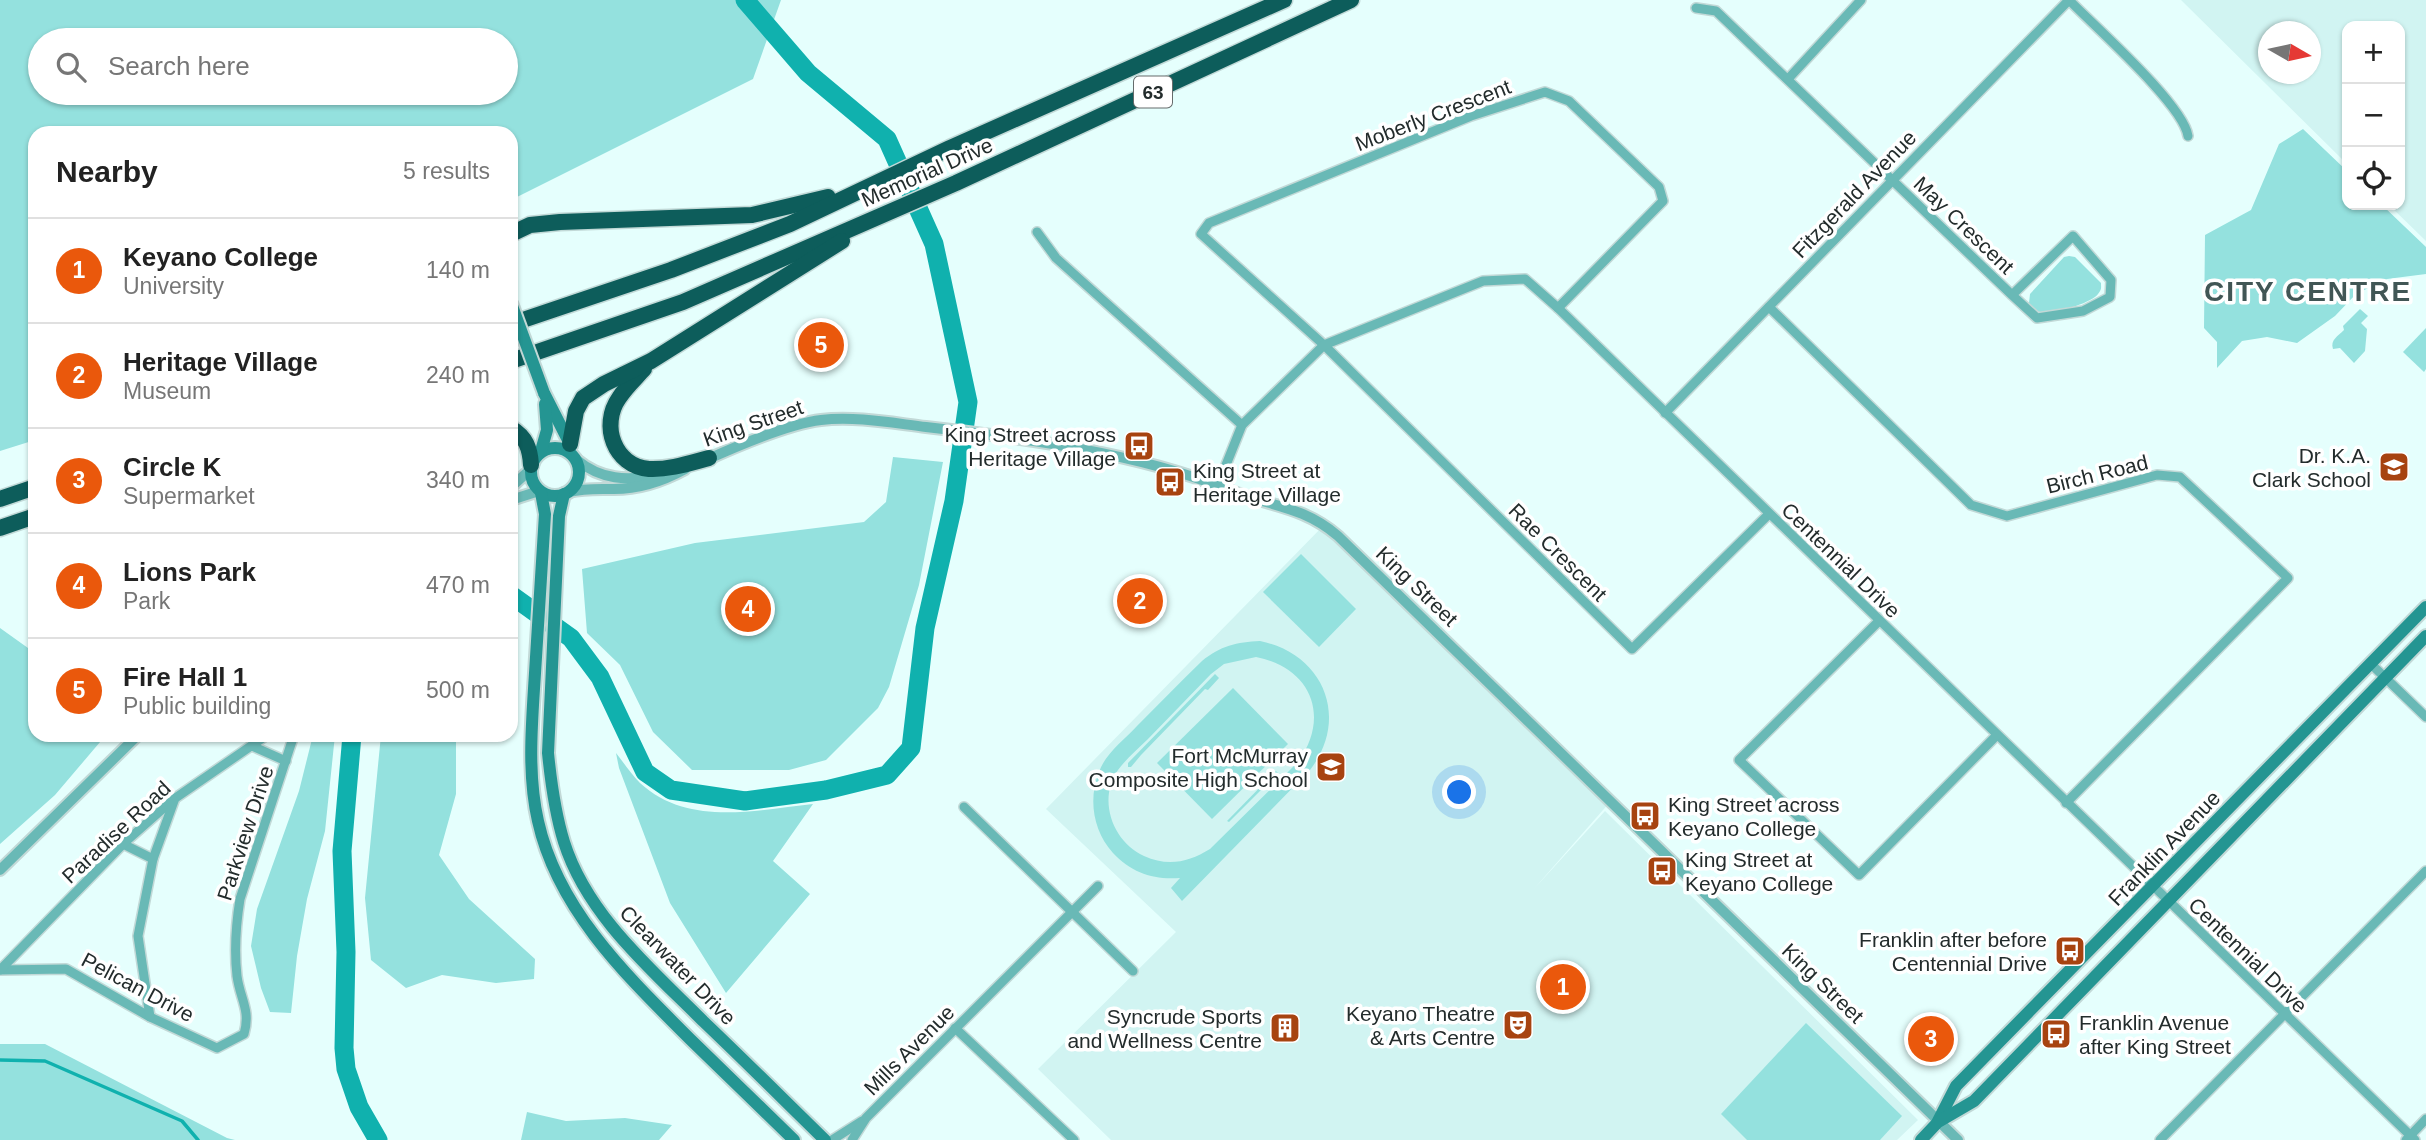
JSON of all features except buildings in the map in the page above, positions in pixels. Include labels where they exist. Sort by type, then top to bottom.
[{"type":"highway","name":"Memorial Drive","points":[[518,322],[671,270],[790,225],[864,187],[1284,0]]},
{"type":"highway","name":"Memorial Drive","points":[[518,359],[683,302],[956,183],[1351,0]]},
{"type":"highway","points":[[518,231],[530,225],[560,222],[752,215],[797,206],[864,187]]},
{"type":"highway","points":[[574,454],[576,411],[583,398],[604,384],[651,362],[882,216]]},
{"type":"highway","points":[[651,362],[618,399],[610,427],[616,448],[630,464],[641,468],[663,469],[709,458]]},
{"type":"highway","points":[[518,433],[524,438],[534,461]]},
{"type":"highway","points":[[0,499],[28,489]]},
{"type":"highway","points":[[0,528],[28,518]]},
{"type":"highway","points":[[0,534],[28,528]]},
{"type":"main road","points":[[518,322],[544,393],[574,454],[579,476],[576,484],[567,493],[557,496],[540,492],[531,479],[534,461],[547,430],[544,393]]},
{"type":"main road","points":[[534,461],[548,448],[559,447],[574,454]]},
{"type":"main road","name":"Clearwater Drive","points":[[540,492],[552,515],[548,753],[556,812],[564,844],[583,884],[611,925],[651,969],[825,1140]]},
{"type":"main road","name":"Clearwater Drive","points":[[567,493],[552,515],[532,718],[531,762],[538,821],[547,854],[590,931],[632,981],[794,1140]]},
{"type":"main road","name":"Franklin Avenue","points":[[1938,1122],[1956,1086],[2426,607]]},
{"type":"main road","name":"Franklin Avenue","points":[[1921,1140],[1938,1122],[1973,1101],[2426,636]]},
{"type":"street","points":[[1788,79],[1861,0]]},
{"type":"street","points":[[2069,0],[2171,103],[2187,127],[2188,136]]},
{"type":"street","name":"Fitzgerald Avenue","points":[[1665,413],[2069,0]]},
{"type":"street","name":"May Crescent","points":[[1696,8],[1716,11],[2012,295],[2037,318],[2082,311],[2110,297],[2111,280],[2073,236],[2012,295]]},
{"type":"street","name":"Moberly Crescent","points":[[1324,345],[1201,234],[1209,223],[1471,116],[1545,92],[1569,101],[1659,187],[1663,201],[1558,308]]},
{"type":"street","points":[[1037,232],[1056,258],[1242,425]]},
{"type":"street","name":"Centennial Drive","points":[[1219,485],[1242,425],[1324,345],[1483,281],[1525,279],[1558,308],[2411,1138]]},
{"type":"street","name":"Birch Road","points":[[1769,307],[1970,505],[2007,516],[2157,475],[2180,477],[2288,578],[2066,803]]},
{"type":"street","name":"Rae Crescent","points":[[1324,345],[1632,649],[1769,514]]},
{"type":"street","name":"King Street","points":[[567,493],[597,487],[614,489],[639,486],[667,479],[709,458],[797,425],[820,420],[888,423],[987,435],[1128,460],[1303,512],[1325,524],[1338,536],[1958,1140]]},
{"type":"street","name":"King Street","points":[[574,454],[596,473],[622,478],[635,479],[684,470]]},
{"type":"street","points":[[518,478],[534,461]]},
{"type":"street","points":[[518,498],[540,492]]},
{"type":"street","points":[[1879,621],[1739,760],[1859,875],[1997,735]]},
{"type":"street","points":[[2371,664],[2426,717]]},
{"type":"street","points":[[0,870],[131,742]]},
{"type":"street","name":"Paradise Road","points":[[0,970],[123,844],[174,799],[257,742]]},
{"type":"street","name":"Parkview Drive","points":[[247,1025],[248,1019],[237,976],[236,927],[240,899],[292,742]]},
{"type":"street","points":[[252,746],[286,761]]},
{"type":"street","points":[[150,1017],[138,936],[153,859],[174,799]]},
{"type":"street","points":[[964,807],[1133,971]]},
{"type":"street","points":[[123,844],[153,859]]},
{"type":"street","points":[[2160,1140],[2426,871]]},
{"type":"street","name":"Mills Avenue","points":[[852,1140],[866,1118],[1098,886]]},
{"type":"street","name":"Pelican Drive","points":[[0,970],[66,969],[150,1017],[217,1048],[244,1034],[247,1025]]},
{"type":"street","points":[[955,1028],[1074,1140]]},
{"type":"street","name":"Mills Avenue","points":[[832,1140],[866,1118]]},
{"type":"street","points":[[2411,1138],[2426,1119]]},
{"type":"shaded area","points":[[0,0],[781,0],[753,79],[518,196],[518,126],[28,126],[28,442],[0,451]]},
{"type":"shaded area","points":[[2181,0],[2426,0],[2426,241],[2394,210],[2405,210],[2405,21],[2342,21],[2342,159],[2266,84],[2321,84],[2321,21],[2258,21],[2258,76]]},
{"type":"shaded area","points":[[2303,129],[2342,166],[2342,210],[2387,210],[2426,247],[2426,274],[2387,279],[2356,294],[2335,316],[2297,343],[2267,337],[2242,341],[2217,368],[2217,342],[2204,328],[2205,235],[2251,210],[2279,144]]},
{"type":"shaded area","points":[[2064,257],[2075,257],[2101,283],[2100,291],[2094,298],[2069,308],[2050,312],[2037,311],[2029,303],[2030,294]]},
{"type":"shaded area","points":[[2360,309],[2368,316],[2361,323],[2367,329],[2365,351],[2354,363],[2340,348],[2333,349],[2333,343],[2344,330],[2343,326]]},
{"type":"shaded area","points":[[2426,328],[2426,369],[2424,372],[2403,352]]},
{"type":"shaded area","points":[[893,457],[943,462],[919,585],[889,687],[878,708],[826,760],[789,770],[692,770],[653,732],[620,665],[587,633],[582,569],[695,543],[864,522],[886,502]]},
{"type":"shaded area","points":[[1325,524],[1610,802],[1533,890],[1605,811],[1918,1120],[1897,1140],[1111,1140],[1038,1069],[1176,932],[1046,809]]},
{"type":"shaded area","points":[[1301,554],[1356,609],[1319,647],[1263,592]]},
{"type":"shaded area","points":[[0,628],[28,648],[28,742],[100,742],[55,795],[0,844]]},
{"type":"shaded area","points":[[1260,641],[1282,648],[1300,659],[1314,674],[1324,691],[1329,710],[1328,730],[1322,750],[1310,770],[1182,901],[1171,888],[1180,878],[1161,878],[1135,870],[1120,860],[1106,844],[1094,814],[1096,782],[1110,753],[1202,661],[1222,648]],"holes":[[[1256,657],[1275,663],[1302,683],[1310,696],[1314,711],[1308,745],[1298,762],[1210,849],[1178,862],[1153,859],[1133,850],[1117,831],[1109,807],[1109,794],[1118,770],[1211,674],[1224,664]]]},
{"type":"shaded area","points":[[1215,674],[1219,678],[1208,690],[1205,689],[1131,767],[1128,767],[1128,763]]},
{"type":"shaded area","points":[[1233,688],[1288,744],[1212,819],[1157,763]]},
{"type":"shaded area","points":[[311,742],[334,742],[325,831],[307,899],[291,1013],[270,1012],[251,946],[257,909],[299,791]]},
{"type":"shaded area","points":[[380,742],[456,742],[456,794],[439,855],[469,899],[535,959],[534,979],[496,983],[442,975],[406,988],[371,960],[365,898]]},
{"type":"shaded area","points":[[616,753],[640,783],[659,797],[679,806],[701,811],[745,812],[813,804],[773,861],[810,894],[726,993],[670,903],[619,768]]},
{"type":"shaded area","points":[[1276,771],[1278,773],[1227,821]]},
{"type":"shaded area","points":[[1806,1023],[1902,1116],[1880,1140],[1747,1140],[1721,1114]]},
{"type":"shaded area","points":[[0,1044],[45,1044],[235,1140],[0,1140]]},
{"type":"shaded area","points":[[527,1112],[566,1121],[625,1118],[672,1125],[659,1140],[521,1140]]},
{"type":"waterway","points":[[518,600],[571,638],[600,677],[645,772],[671,790],[745,801],[826,790],[887,775],[911,748],[925,628],[954,501],[968,402],[934,244],[887,139],[808,73],[745,0]]},
{"type":"waterway","points":[[351,742],[342,851],[346,952],[344,1048],[346,1069],[359,1107],[378,1140]]},
{"type":"waterway","points":[[0,1060],[45,1061],[182,1121],[198,1140]]},
{"type":"place","name":"Fire Hall 1","points":[[821,345]]},
{"type":"place","name":"King Street across Heritage Village","points":[[1139,446]]},
{"type":"place","name":"Dr. K.A. Clark School","points":[[2394,467]]},
{"type":"place","name":"King Street at Heritage Village","points":[[1170,482]]},
{"type":"place","name":"Heritage Village","points":[[1140,601]]},
{"type":"place","name":"Lions Park","points":[[748,609]]},
{"type":"place","name":"Fort McMurray Composite High School","points":[[1331,767]]},
{"type":"place","name":"King Street across Keyano College","points":[[1645,816]]},
{"type":"place","name":"King Street at Keyano College","points":[[1662,871]]},
{"type":"place","name":"Franklin after before Centennial Drive","points":[[2070,951]]},
{"type":"place","name":"Keyano College","points":[[1563,987]]},
{"type":"place","name":"Keyano Theatre & Arts Centre","points":[[1518,1025]]},
{"type":"place","name":"Syncrude Sports and Wellness Centre","points":[[1285,1028]]},
{"type":"place","name":"Franklin Avenue after King Street","points":[[2056,1034]]},
{"type":"place","name":"Circle K","points":[[1931,1039]]},
{"type":"district","name":"CITY CENTRE","points":[[2308,291]]}]
